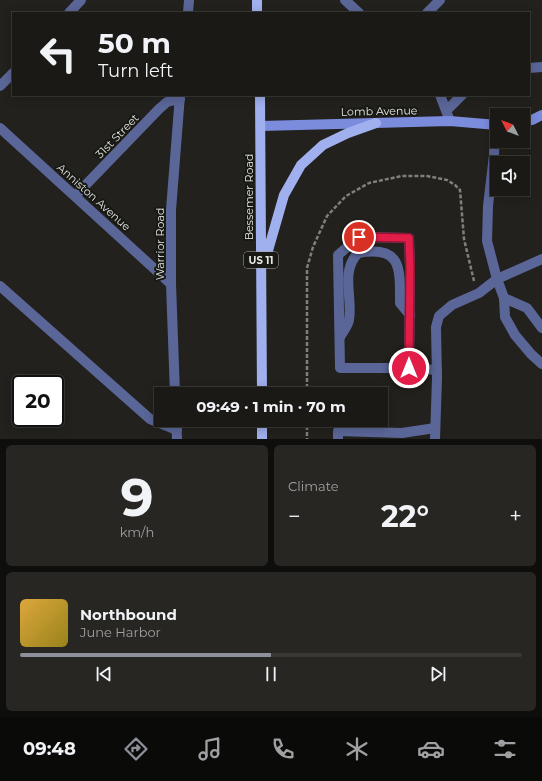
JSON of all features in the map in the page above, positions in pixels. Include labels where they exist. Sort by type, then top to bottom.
[{"type":"main road","points":[[257,0],[257,12]]},
{"type":"main road","name":"Bessemer Road","points":[[260,96],[262,387]]},
{"type":"main road","points":[[530,120],[542,115]]},
{"type":"main road","name":"Lomb Avenue","points":[[261,126],[450,121],[490,124]]},
{"type":"main road","points":[[261,273],[284,195],[301,165],[323,145],[348,133],[376,123]]},
{"type":"main road","points":[[262,427],[262,439]]},
{"type":"street","points":[[70,12],[81,0]]},
{"type":"street","points":[[188,12],[189,0]]},
{"type":"street","points":[[344,0],[357,12]]},
{"type":"street","points":[[428,12],[440,0]]},
{"type":"street","points":[[530,68],[542,66]]},
{"type":"street","points":[[0,86],[12,74]]},
{"type":"street","points":[[440,96],[450,121]]},
{"type":"street","points":[[447,110],[461,96]]},
{"type":"street","name":"31st Street","points":[[75,196],[159,109],[167,102],[180,97]]},
{"type":"street","name":"Warrior Road","points":[[176,387],[171,210],[180,97]]},
{"type":"street","name":"Anniston Avenue","points":[[0,128],[172,284]]},
{"type":"street","points":[[494,148],[488,206],[487,241],[497,279],[504,298],[505,317],[515,336],[542,364]]},
{"type":"street","points":[[409,368],[409,238],[359,237],[338,255],[340,368],[409,368],[437,370]]},
{"type":"street","points":[[340,338],[349,322],[348,268],[352,259],[358,253],[385,253],[393,258],[399,271],[400,303],[410,315]]},
{"type":"street","points":[[435,439],[437,370],[436,327],[439,316],[452,305],[479,293],[497,279],[542,259]]},
{"type":"street","points":[[0,286],[150,419],[177,430]]},
{"type":"street","points":[[504,298],[527,308],[542,328]]},
{"type":"street","points":[[338,439],[338,431],[402,433],[435,428]]},
{"type":"path","points":[[307,427],[307,439]]},
{"type":"route","points":[[359,237],[409,238],[409,368]]}]
